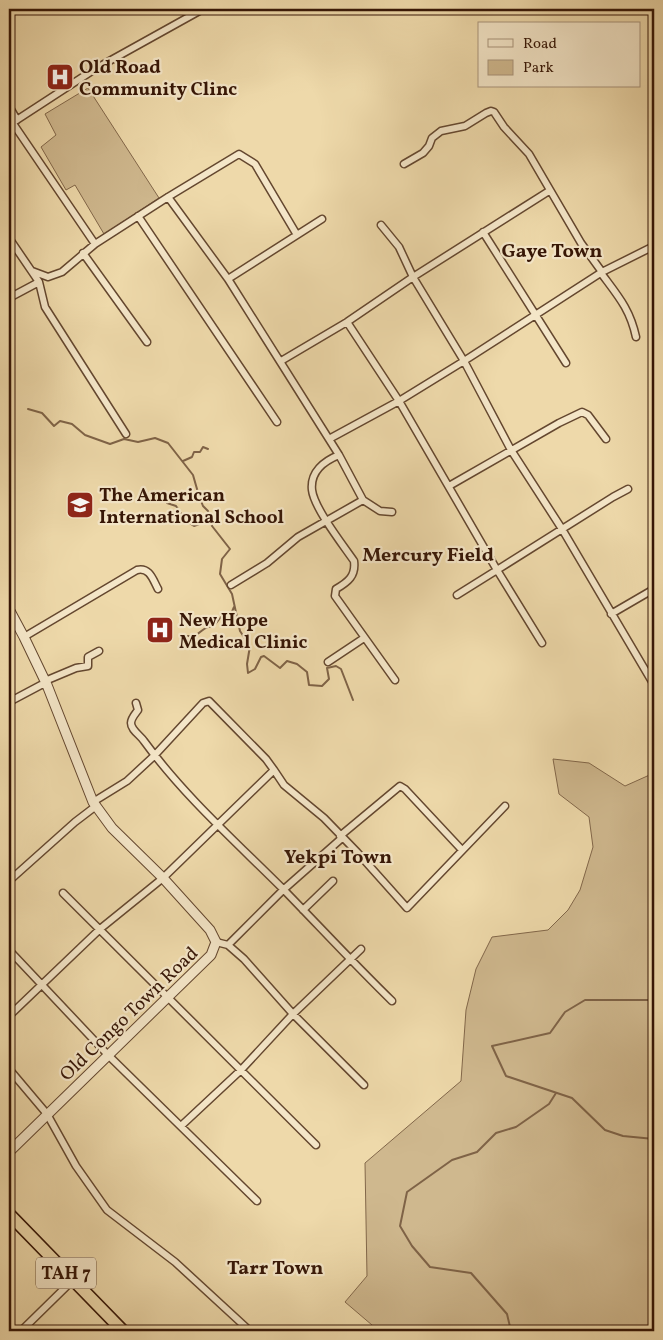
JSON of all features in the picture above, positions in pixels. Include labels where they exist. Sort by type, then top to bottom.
[{"type":"highway","name":"TAH 7","points":[[9,1214],[123,1331]]},
{"type":"street","points":[[13,122],[95,70],[203,9]]},
{"type":"street","points":[[9,106],[13,122],[95,244]]},
{"type":"street","points":[[404,164],[422,153],[429,146],[432,138],[441,131],[465,126],[491,111],[494,112],[504,127],[528,154],[581,243],[625,306],[632,321],[636,337]]},
{"type":"street","points":[[32,270],[48,278],[62,272],[95,244],[239,154],[255,164],[297,235]]},
{"type":"street","points":[[281,361],[347,322],[482,232],[550,190]]},
{"type":"street","points":[[168,197],[228,279],[281,361],[339,455],[363,500],[380,512],[392,512]]},
{"type":"street","points":[[138,216],[277,422]]},
{"type":"street","points":[[228,279],[322,219]]},
{"type":"street","points":[[381,225],[399,247],[413,277],[464,361],[511,450],[562,529],[654,685]]},
{"type":"street","points":[[482,232],[566,363]]},
{"type":"street","points":[[9,238],[39,282],[45,307],[126,434]]},
{"type":"street","points":[[329,439],[464,361],[601,273],[654,246]]},
{"type":"street","points":[[83,254],[147,342]]},
{"type":"street","points":[[9,298],[39,282]]},
{"type":"street","points":[[347,322],[399,400],[497,570],[542,643]]},
{"type":"street","points":[[449,486],[558,423],[582,412],[588,415],[606,439]]},
{"type":"street","points":[[339,455],[326,460],[320,466],[315,474],[312,488],[315,500],[327,521],[354,561],[355,569],[352,577],[336,589],[335,596],[395,680]]},
{"type":"street","points":[[457,595],[628,489]]},
{"type":"street","points":[[231,585],[267,563],[298,537],[363,500]]},
{"type":"street","points":[[24,636],[143,568],[148,570],[158,589]]},
{"type":"street","points":[[612,614],[654,589]]},
{"type":"street","name":"Old Congo Town Road","points":[[9,609],[11,620],[24,636],[46,683],[95,804],[112,828],[163,878],[210,930],[216,942],[211,955],[9,1152]]},
{"type":"street","points":[[328,662],[364,638]]},
{"type":"street","points":[[9,702],[76,668],[88,666],[88,657],[99,651]]},
{"type":"street","points":[[9,882],[95,804],[127,781],[154,756],[203,703],[209,701],[266,759],[284,785],[324,818],[407,908],[504,806]]},
{"type":"street","points":[[136,703],[138,710],[132,717],[131,723],[134,730],[143,739],[154,756],[218,826],[392,1001]]},
{"type":"street","points":[[9,1016],[100,929],[163,878],[274,770]]},
{"type":"street","points":[[228,945],[283,890],[400,786],[405,789],[462,850]]},
{"type":"street","points":[[303,910],[333,881]]},
{"type":"street","points":[[63,893],[316,1145]]},
{"type":"street","points":[[216,942],[228,945],[244,959],[292,1014],[364,1085]]},
{"type":"street","points":[[180,1126],[241,1070],[292,1014],[361,949]]},
{"type":"street","points":[[9,950],[108,1055],[257,1201]]},
{"type":"street","points":[[9,1069],[47,1114],[76,1166],[107,1210],[175,1262],[250,1331]]},
{"type":"street","points":[[21,1331],[73,1280]]},
{"type":"green space","points":[[88,88],[159,198],[104,234],[75,185],[66,190],[41,147],[56,135],[45,114]]},
{"type":"green space","points":[[553,759],[589,763],[625,786],[654,773],[654,1331],[379,1331],[345,1302],[367,1276],[365,1163],[461,1081],[466,1010],[476,969],[492,937],[548,930],[568,910],[580,890],[593,847],[589,817],[559,794]]},
{"type":"waterway","points":[[28,409],[42,413],[54,426],[60,421],[72,424],[85,435],[110,444],[124,439],[138,442],[155,438],[168,443],[193,475],[199,496],[203,506],[208,511],[212,526],[230,549],[222,559],[220,574],[232,594],[240,631],[250,646],[247,664],[248,673],[255,669],[261,657],[264,656],[280,668],[287,661],[297,664],[307,672],[309,685],[322,686],[329,679],[327,668],[336,666],[341,669],[353,700]]},
{"type":"waterway","points":[[183,461],[192,457],[194,452],[200,452],[203,447],[208,449]]},
{"type":"waterway","points":[[167,503],[176,506],[186,521],[194,526],[210,520]]},
{"type":"waterway","points":[[185,636],[194,636],[205,628],[213,627],[221,617],[231,614],[234,607]]},
{"type":"waterway","points":[[654,1000],[585,1000],[565,1012],[550,1033],[492,1046],[506,1076],[572,1098],[605,1130],[623,1136],[654,1139]]},
{"type":"waterway","points":[[511,1331],[507,1314],[471,1273],[430,1267],[412,1246],[400,1226],[407,1192],[452,1160],[477,1152],[496,1133],[516,1127],[549,1104],[556,1093]]},
{"type":"place","name":"Old Road Community Clinc","points":[[60,77]]},
{"type":"place","name":"The American International School","points":[[80,505]]},
{"type":"place","name":"New Hope Medical Clinic","points":[[160,630]]},
{"type":"district","name":"Gaye Town","points":[[552,250]]},
{"type":"district","name":"Mercury Field","points":[[428,554]]},
{"type":"district","name":"Yekpi Town","points":[[338,856]]},
{"type":"district","name":"Tarr Town","points":[[275,1267]]}]
